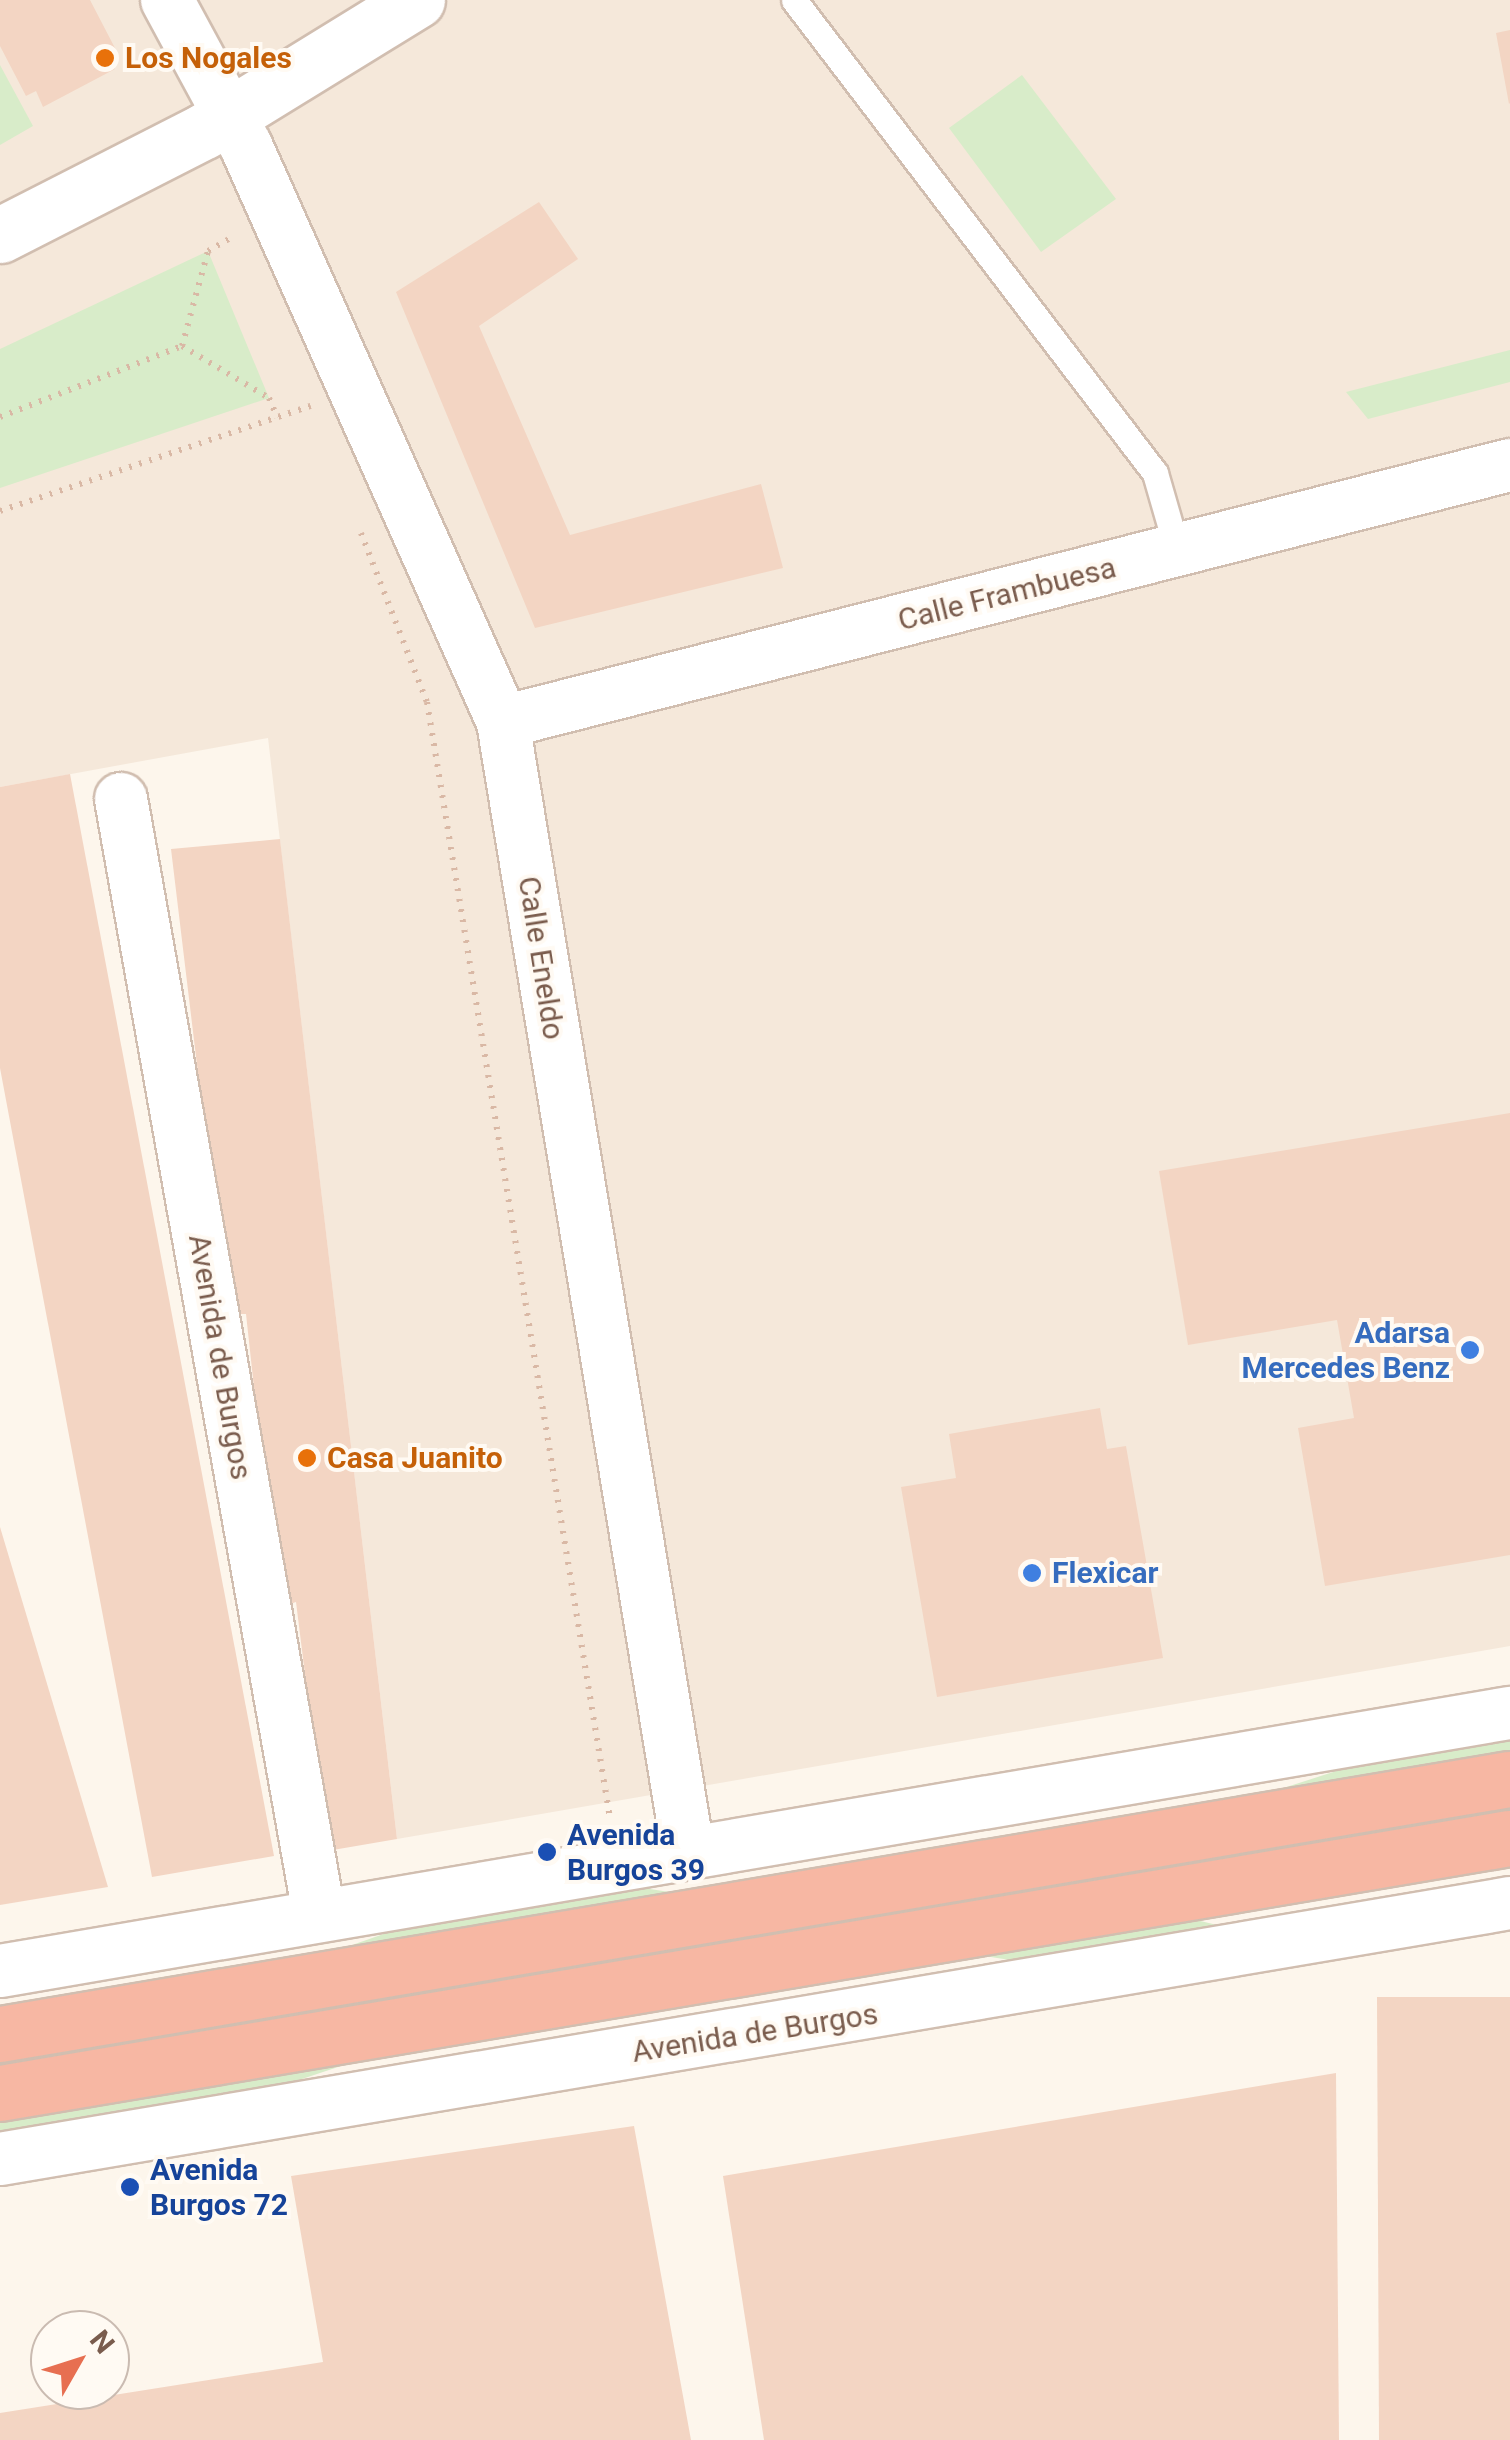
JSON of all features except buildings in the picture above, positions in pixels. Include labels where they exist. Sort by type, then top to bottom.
[{"type":"highway","points":[[0,2034],[1510,1779]]},
{"type":"highway","name":"Avenida de Burgos","points":[[0,2093],[739,1972],[1510,1838]]},
{"type":"street","name":"Calle Eneldo","points":[[167,0],[276,213],[333,397],[503,722],[688,1850]]},
{"type":"street","points":[[0,234],[110,184],[229,117],[417,0]]},
{"type":"street","name":"Calle Frambuesa","points":[[503,722],[1510,464]]},
{"type":"street","name":"Avenida de Burgos","points":[[121,799],[319,1914]]},
{"type":"street","points":[[0,1971],[688,1850],[1510,1713]]},
{"type":"street","points":[[1022,1988],[916,1982],[887,1947],[892,1884],[941,1832],[1278,1752]]},
{"type":"street","points":[[344,2099],[422,2064],[722,2006],[739,1972],[727,1912],[699,1882],[618,1864]]},
{"type":"street","points":[[1275,1879],[1314,1904],[1510,1894]]},
{"type":"street","name":"Avenida de Burgos","points":[[0,2160],[1510,1903]]},
{"type":"street","points":[[131,2010],[372,1905]]},
{"type":"lane","points":[[794,0],[1155,473],[1177,550]]},
{"type":"path","points":[[182,346],[208,251],[276,213]]},
{"type":"path","points":[[0,417],[182,346]]},
{"type":"path","points":[[182,346],[269,398],[277,418]]},
{"type":"path","points":[[304,389],[333,397]]},
{"type":"path","points":[[0,511],[333,397]]},
{"type":"path","points":[[318,425],[333,397]]},
{"type":"path","points":[[354,517],[427,702],[618,1864]]},
{"type":"shaded area","points":[[0,0],[1510,0],[1510,1646],[397,1839],[268,738],[0,787]]},
{"type":"green space","points":[[0,65],[33,126],[0,145]]},
{"type":"green space","points":[[1022,75],[1116,199],[1041,252],[949,128]]},
{"type":"green space","points":[[208,251],[269,398],[0,488],[0,349]]},
{"type":"green space","points":[[1510,350],[1510,382],[1368,419],[1346,392]]},
{"type":"green space","points":[[1510,1730],[1510,1752],[1271,1792],[1414,1746]]},
{"type":"green space","points":[[1510,1799],[1510,1817],[986,1905],[984,1892]]},
{"type":"green space","points":[[603,1882],[683,1894],[335,1951],[475,1902]]},
{"type":"green space","points":[[1188,1918],[1242,1931],[1061,1968],[978,1955]]},
{"type":"green space","points":[[675,1940],[682,1952],[0,2069],[0,2057]]},
{"type":"green space","points":[[362,2059],[236,2101],[0,2142],[0,2118]]},
{"type":"place","name":"Los Nogales","points":[[105,58]]},
{"type":"place","name":"Adarsa Mercedes Benz","points":[[1470,1350]]},
{"type":"place","name":"Casa Juanito","points":[[307,1458]]},
{"type":"place","name":"Flexicar","points":[[1032,1573]]},
{"type":"place","name":"Avenida Burgos 39","points":[[547,1852]]},
{"type":"place","name":"Avenida Burgos 72","points":[[130,2187]]}]
